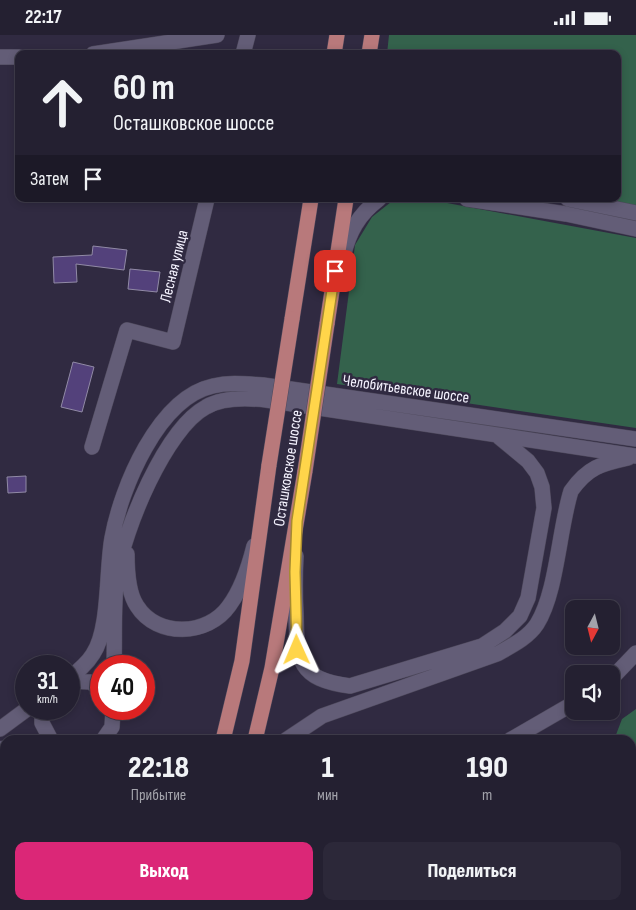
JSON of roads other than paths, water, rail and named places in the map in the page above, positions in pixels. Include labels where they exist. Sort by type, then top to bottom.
[{"type":"main road","points":[[335,50],[337,35]]},
{"type":"main road","points":[[370,50],[372,35]]},
{"type":"main road","name":"Осташковское шоссе","points":[[224,735],[242,661],[269,465],[311,202]]},
{"type":"main road","name":"Осташковское шоссе","points":[[255,735],[272,668],[297,521],[346,202]]},
{"type":"street","points":[[119,50],[217,35]]},
{"type":"street","points":[[244,50],[248,35]]},
{"type":"street","points":[[0,57],[15,57]]},
{"type":"street","name":"Лесная улица","points":[[92,447],[126,330],[173,341],[206,202]]},
{"type":"street","points":[[327,324],[347,241],[354,223],[365,209],[375,202]]},
{"type":"street","points":[[487,202],[566,214],[636,229]]},
{"type":"street","points":[[583,202],[636,213]]},
{"type":"street","name":"Челобитьевское шоссе","points":[[80,670],[94,654],[101,636],[112,536],[132,475],[147,445],[162,423],[177,406],[193,394],[219,385],[263,385],[636,439]]},
{"type":"street","name":"Челобитьевское шоссе","points":[[114,655],[117,576],[128,529],[142,496],[168,449],[194,415],[207,406],[227,400],[266,400],[498,437],[635,456]]},
{"type":"street","points":[[297,521],[295,572],[297,650],[305,667],[315,677],[331,683],[350,686],[482,646],[504,631],[520,616],[528,598],[544,508],[542,487],[537,473],[528,461],[498,437]]},
{"type":"street","points":[[294,735],[322,716],[497,654],[519,642],[536,626],[547,604],[571,491],[582,475],[600,465],[635,456]]},
{"type":"street","points":[[142,496],[127,547],[130,583],[136,605],[146,617],[162,627],[182,630],[200,627],[217,618],[229,607],[243,580],[263,511]]},
{"type":"street","points":[[620,670],[636,653]]},
{"type":"street","points":[[519,735],[565,708]]},
{"type":"street","points":[[0,729],[15,718]]},
{"type":"street","points":[[42,720],[48,735]]},
{"type":"street","points":[[106,735],[112,727],[112,720]]}]
